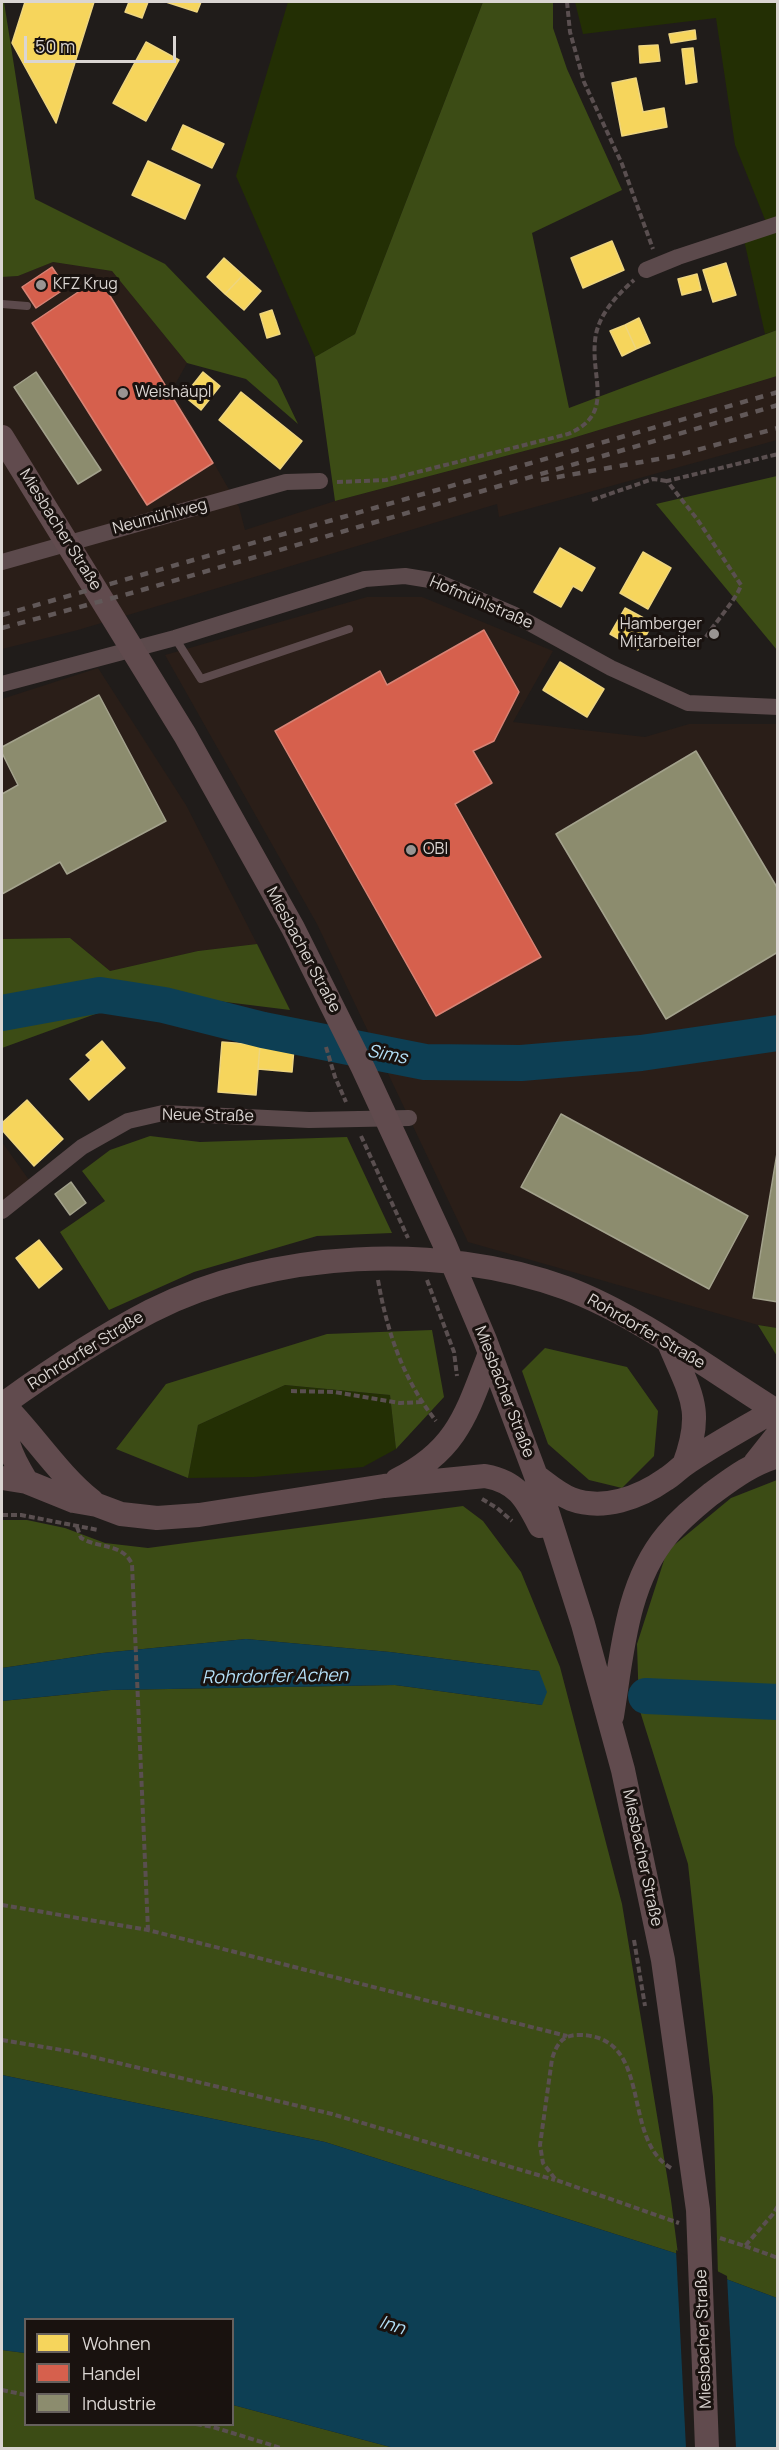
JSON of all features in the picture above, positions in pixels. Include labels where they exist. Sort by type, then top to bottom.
[{"type":"main road","name":"Miesbacher Straße","points":[[2,437],[185,735],[293,928],[373,1088],[444,1243],[487,1346],[536,1476],[583,1624],[610,1724],[639,1842],[663,1960],[694,2218],[707,2448]]},
{"type":"main road","name":"Rohrdorfer Straße","points":[[2,1404],[95,1342],[153,1310],[207,1287],[271,1271],[374,1257],[422,1258],[474,1264],[555,1285],[605,1305],[669,1342],[777,1419]]},
{"type":"main road","points":[[669,1342],[694,1405],[694,1434],[684,1465]]},
{"type":"main road","points":[[384,1486],[423,1466],[448,1443],[460,1425],[487,1346]]},
{"type":"main road","points":[[2,1404],[6,1440],[11,1457],[27,1482]]},
{"type":"main road","points":[[2,1404],[27,1429],[72,1485],[97,1506]]},
{"type":"main road","points":[[610,1724],[625,1634],[636,1594],[649,1562],[666,1536],[687,1513],[766,1459],[777,1419]]},
{"type":"main road","points":[[536,1476],[557,1492],[572,1499],[599,1504],[615,1503],[666,1480],[684,1465],[777,1419]]},
{"type":"main road","points":[[2,1478],[27,1482],[74,1501],[121,1514],[157,1518],[188,1516],[384,1486],[485,1476],[498,1478],[515,1486],[527,1501],[544,1533],[564,1599],[583,1624]]},
{"type":"street","points":[[652,267],[777,224]]},
{"type":"street","name":"Neumühlweg","points":[[2,562],[286,483],[320,481]]},
{"type":"street","name":"Hofmühlstraße","points":[[2,684],[175,638],[365,579],[405,576],[436,581],[513,614],[610,668],[688,703],[777,707]]},
{"type":"street","name":"Neue Straße","points":[[2,1211],[82,1147],[128,1121],[163,1113],[309,1120],[409,1118]]},
{"type":"lane","points":[[2,304],[27,306]]},
{"type":"lane","points":[[175,638],[201,679],[349,629]]},
{"type":"path","points":[[320,481],[386,480],[568,434],[582,428],[596,409],[598,393],[595,341],[600,324],[617,295],[652,267],[622,164],[584,82],[570,32],[567,2]]},
{"type":"path","points":[[592,500],[653,478],[668,482],[777,454]]},
{"type":"path","points":[[668,482],[741,585],[739,592],[716,620],[706,637]]},
{"type":"path","points":[[325,1043],[334,1077],[349,1109]]},
{"type":"path","points":[[359,1131],[413,1248]]},
{"type":"path","points":[[374,1257],[383,1310],[396,1353],[421,1401],[442,1428]]},
{"type":"path","points":[[422,1270],[454,1352]]},
{"type":"path","points":[[291,1391],[334,1392],[400,1403],[421,1401]]},
{"type":"path","points":[[474,1496],[497,1508],[513,1523]]},
{"type":"path","points":[[77,1527],[81,1538],[91,1544],[127,1553],[132,1564],[148,1930]]},
{"type":"path","points":[[2,1905],[148,1930],[569,2036],[593,2037],[605,2042],[620,2054],[631,2074],[642,2125],[652,2152],[672,2168],[670,2157]]},
{"type":"path","points":[[633,1930],[646,2009]]},
{"type":"path","points":[[556,2180],[543,2163],[540,2145],[552,2059],[556,2047],[569,2036]]},
{"type":"path","points":[[2,2040],[68,2051],[332,2114],[694,2218]]},
{"type":"path","points":[[745,2246],[773,2214],[777,2206]]},
{"type":"path","points":[[712,2235],[777,2258]]},
{"type":"path","points":[[2,2390],[24,2395]]},
{"type":"path","points":[[203,2426],[281,2448]]},
{"type":"shaded area","points":[[53,262],[112,271],[187,363],[172,390],[239,507],[245,530],[335,501],[566,440],[777,376],[777,440],[499,517],[497,504],[78,630],[2,649],[2,277],[18,276]]},
{"type":"shaded area","points":[[367,597],[422,597],[553,651],[513,722],[645,737],[689,724],[777,724],[777,1328],[758,1325],[468,1242],[317,924],[165,655]]},
{"type":"shaded area","points":[[98,668],[186,805],[257,944],[198,951],[110,971],[70,938],[2,939],[2,699]]},
{"type":"shaded area","points":[[2,1142],[29,1180],[2,1202]]},
{"type":"green space","points":[[2,2],[4,2],[35,199],[165,264],[277,380],[298,424],[246,379],[187,363],[112,271],[53,262],[18,276],[2,277]]},
{"type":"green space","points":[[288,2],[483,2],[355,334],[315,357],[236,176]]},
{"type":"green space","points":[[483,2],[553,2],[553,28],[567,69],[622,190],[532,233],[569,408],[777,330],[777,376],[566,440],[335,501],[315,357],[355,334]]},
{"type":"green space","points":[[575,2],[777,2],[777,330],[765,334],[744,240],[770,232],[735,145],[716,18],[583,34]]},
{"type":"green space","points":[[778,476],[777,650],[656,504]]},
{"type":"green space","points":[[70,938],[110,971],[198,951],[257,944],[290,1010],[153,993],[2,1048],[2,939]]},
{"type":"green space","points":[[150,1136],[200,1142],[347,1137],[392,1233],[317,1236],[194,1272],[109,1310],[60,1232],[105,1201],[82,1171],[110,1150]]},
{"type":"green space","points":[[758,1325],[777,1328],[777,1356]]},
{"type":"green space","points":[[432,1330],[444,1397],[396,1449],[390,1395],[285,1385],[198,1425],[188,1478],[116,1449],[166,1384],[327,1334]]},
{"type":"green space","points":[[545,1348],[627,1367],[658,1411],[654,1456],[622,1488],[589,1480],[548,1444],[522,1371]]},
{"type":"green space","points":[[285,1385],[390,1395],[396,1449],[363,1467],[254,1477],[188,1478],[198,1425]]},
{"type":"green space","points":[[777,1480],[777,2298],[718,2276],[713,2097],[688,1864],[639,1708],[637,1644],[667,1551],[731,1498]]},
{"type":"green space","points":[[463,1506],[483,1521],[521,1572],[560,1667],[622,1904],[678,2254],[325,2142],[2,2075],[2,1701],[111,1690],[395,1685],[542,1705],[539,1671],[390,1652],[246,1639],[102,1653],[2,1668],[2,1520],[27,1520],[65,1528],[105,1543],[148,1548]]},
{"type":"green space","points":[[2,2350],[24,2353],[24,2426],[234,2426],[234,2405],[394,2448],[2,2448]]},
{"type":"water","points":[[246,1639],[390,1652],[539,1671],[547,1692],[542,1705],[395,1685],[111,1690],[2,1701],[2,1668],[102,1653]]},
{"type":"water","name":"Inn","points":[[2,2075],[325,2142],[678,2254],[718,2276],[777,2298],[777,2448],[394,2448],[234,2405],[234,2318],[24,2318],[24,2353],[2,2350]]},
{"type":"pier","points":[[676,2250],[727,2276],[736,2448],[686,2448]]},
{"type":"building: Wohnen","points":[[25,2],[94,2],[56,123],[12,43]]},
{"type":"building: Wohnen","points":[[129,2],[148,2],[142,18],[125,12]]},
{"type":"building: Wohnen","points":[[166,2],[201,2],[197,12]]},
{"type":"building: Wohnen","points":[[695,30],[696,39],[671,43],[669,34]]},
{"type":"building: Wohnen","points":[[146,42],[179,60],[146,121],[113,103]]},
{"type":"building: Wohnen","points":[[658,45],[660,61],[640,63],[639,46]]},
{"type":"building: Wohnen","points":[[693,48],[697,82],[686,84],[682,49]]},
{"type":"building: Wohnen","points":[[636,78],[643,112],[664,108],[667,127],[622,136],[612,83]]},
{"type":"building: Wohnen","points":[[183,125],[224,144],[212,168],[172,149]]},
{"type":"building: Wohnen","points":[[148,161],[200,185],[185,219],[132,195]]},
{"type":"building: Wohnen","points":[[612,241],[624,270],[583,288],[571,258]]},
{"type":"building: Wohnen","points":[[224,258],[243,275],[225,294],[207,277]]},
{"type":"building: Wohnen","points":[[726,263],[736,295],[713,302],[703,270]]},
{"type":"building: Wohnen","points":[[697,274],[701,290],[682,295],[678,279]]},
{"type":"building: Wohnen","points":[[243,275],[261,291],[244,310],[225,294]]},
{"type":"building: Wohnen","points":[[272,310],[280,334],[267,338],[260,314]]},
{"type":"building: Wohnen","points":[[639,318],[650,343],[636,349],[625,325]]},
{"type":"building: Wohnen","points":[[625,325],[636,349],[622,356],[610,331]]},
{"type":"building: Wohnen","points":[[203,372],[220,386],[201,410],[184,396]]},
{"type":"building: Wohnen","points":[[241,392],[302,441],[280,469],[219,420]]},
{"type":"building: Wohnen","points":[[560,548],[595,568],[582,591],[573,586],[561,607],[534,592]]},
{"type":"building: Wohnen","points":[[643,552],[671,568],[648,609],[620,593]]},
{"type":"building: Wohnen","points":[[625,608],[653,623],[638,650],[610,634]]},
{"type":"building: Wohnen","points":[[560,662],[604,689],[587,717],[543,690]]},
{"type":"building: Wohnen","points":[[102,1041],[125,1068],[89,1100],[70,1079],[91,1060],[86,1055]]},
{"type":"building: Wohnen","points":[[222,1042],[260,1045],[256,1095],[218,1092]]},
{"type":"building: Wohnen","points":[[260,1045],[294,1048],[292,1072],[258,1069]]},
{"type":"building: Wohnen","points":[[27,1100],[63,1139],[34,1166],[2,1130],[2,1123]]},
{"type":"building: Wohnen","points":[[39,1240],[62,1269],[39,1288],[16,1258]]},
{"type":"building: Handel","points":[[52,267],[66,288],[36,308],[22,287]]},
{"type":"building: Handel","name":"Weishäupl","points":[[99,278],[213,463],[147,505],[32,323]]},
{"type":"building: Handel","name":"OBI","points":[[484,630],[519,692],[494,741],[473,751],[492,783],[455,804],[541,957],[436,1016],[275,731],[380,671],[387,685]]},
{"type":"building: Industrie","points":[[36,372],[101,470],[78,484],[14,387]]},
{"type":"building: Industrie","points":[[99,695],[166,821],[67,874],[60,862],[2,894],[2,794],[18,785],[2,753],[2,747]]},
{"type":"building: Industrie","points":[[696,751],[778,889],[778,952],[666,1019],[556,834]]},
{"type":"building: Industrie","points":[[561,1114],[748,1216],[709,1289],[521,1187]]},
{"type":"building: Industrie","points":[[778,1147],[778,1302],[753,1298]]},
{"type":"building: Industrie","points":[[71,1182],[86,1203],[70,1215],[55,1194]]},
{"type":"waterway","name":"Sims","points":[[2,1013],[100,995],[164,1005],[263,1030],[425,1062],[521,1063],[641,1053],[778,1033]]},
{"type":"waterway","name":"Rohrdorfer Achen","points":[[646,1696],[778,1702]]},
{"type":"railway","points":[[2,615],[778,392]]},
{"type":"railway","points":[[2,628],[135,592],[778,405]]},
{"type":"railway","points":[[541,480],[675,456],[778,428]]},
{"type":"place","name":"KFZ Krug","points":[[41,285]]},
{"type":"place","name":"Weishäupl","points":[[123,393]]},
{"type":"place","name":"Hamberger Mitarbeiter","points":[[714,634]]},
{"type":"place","name":"OBI","points":[[411,850]]}]
